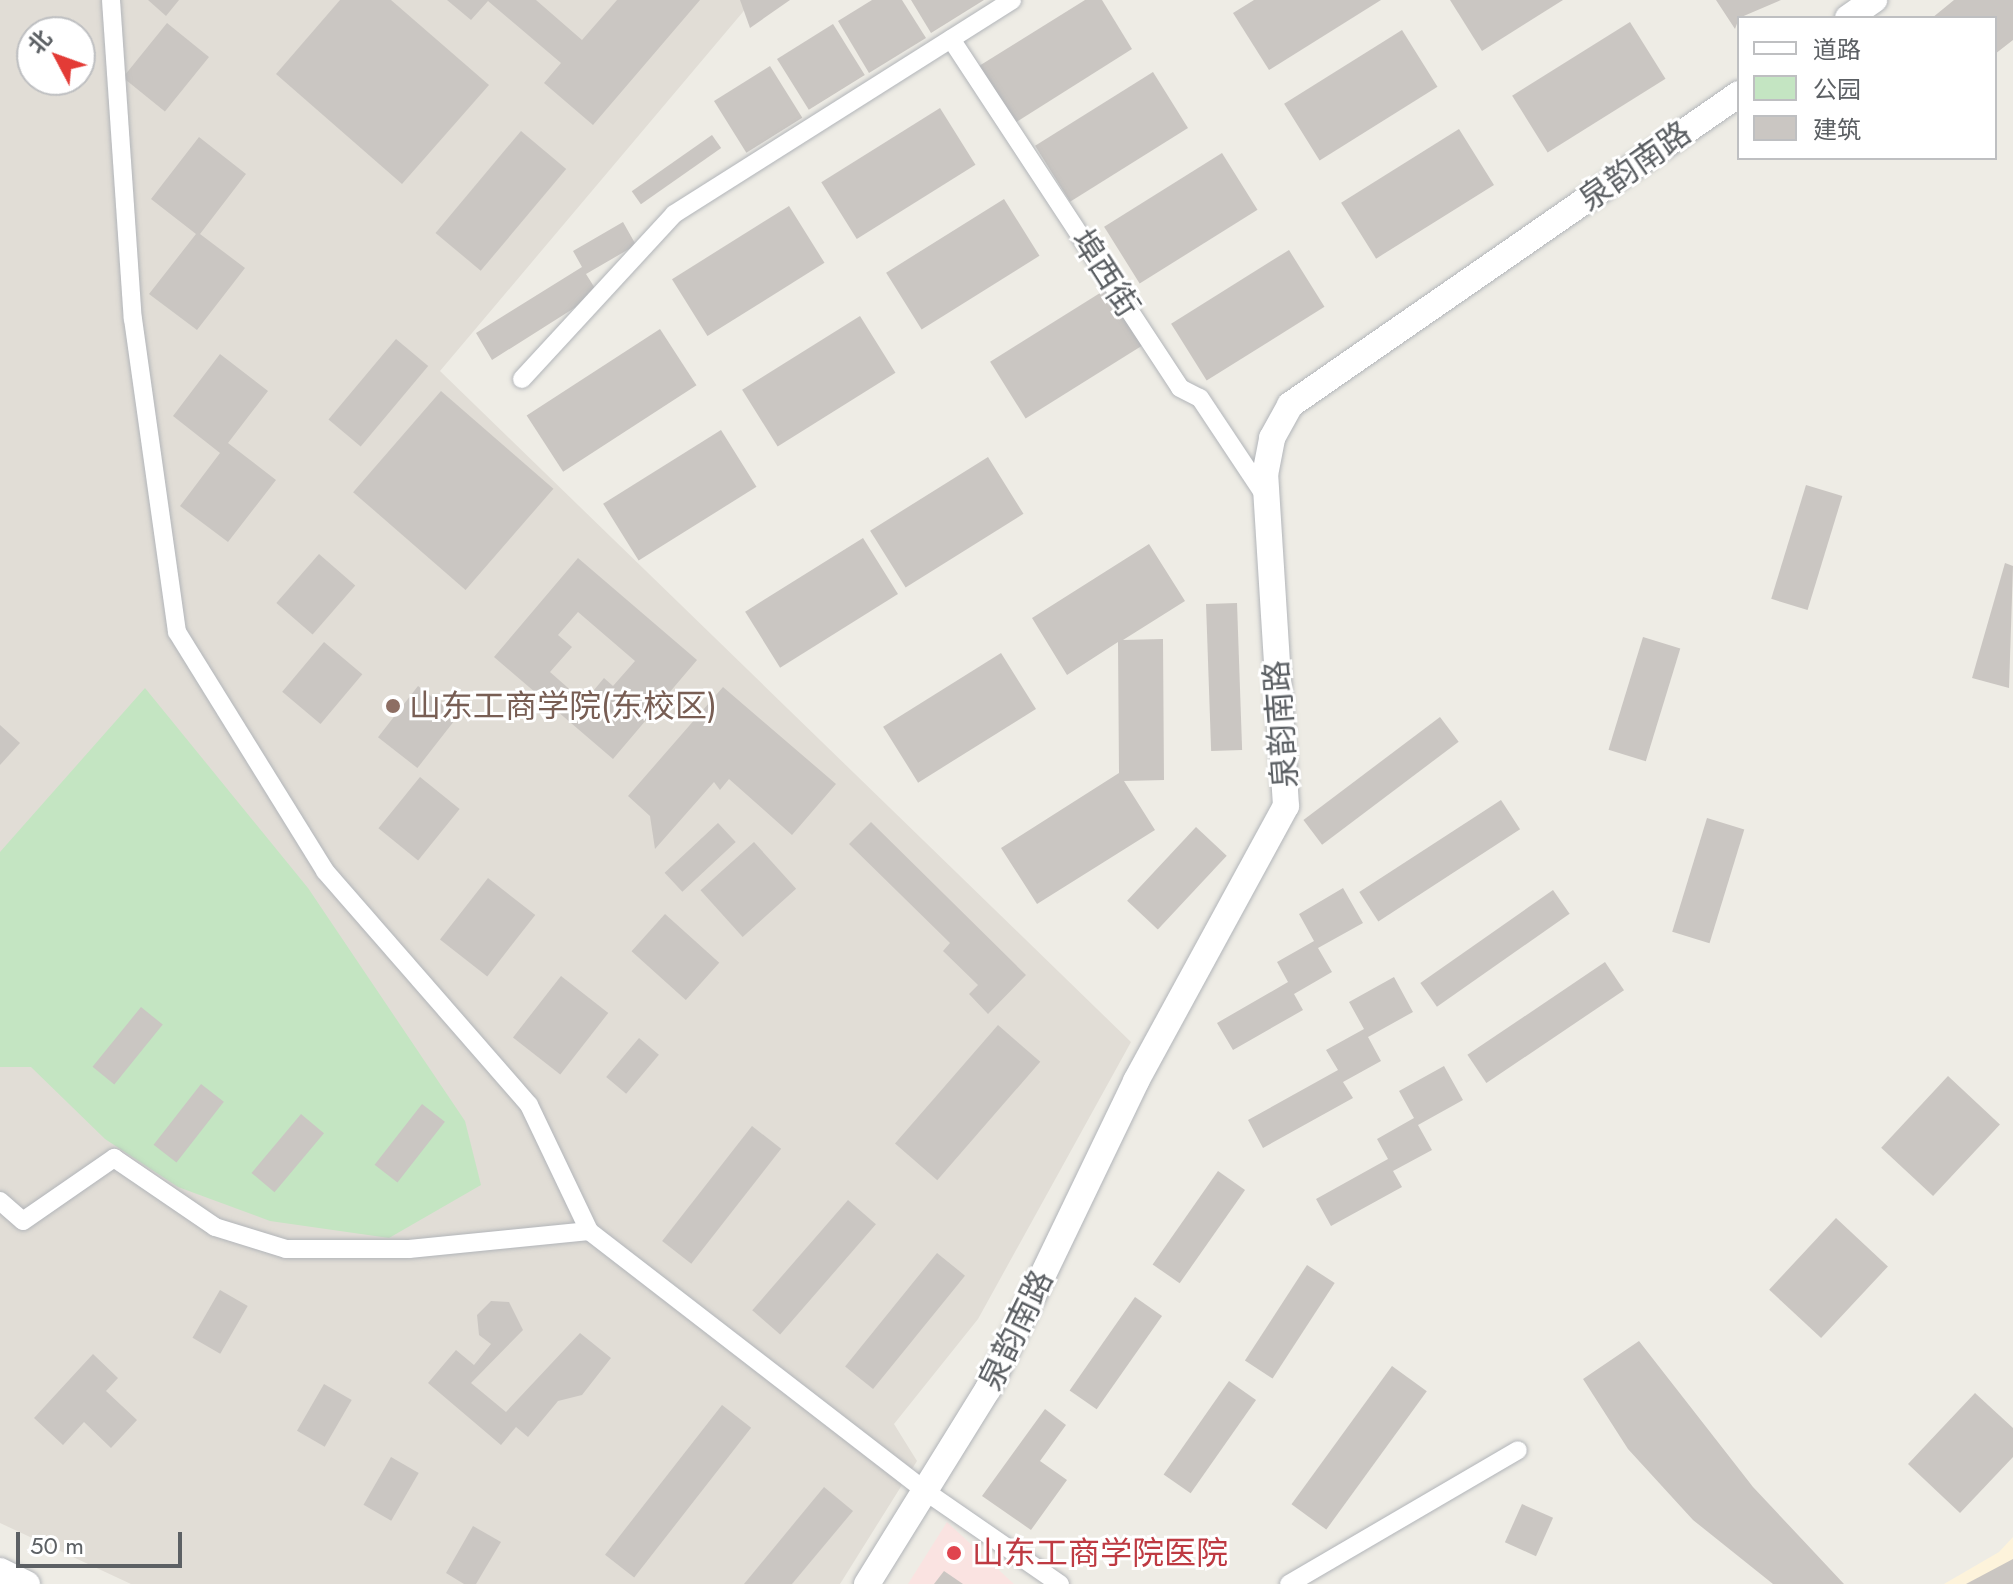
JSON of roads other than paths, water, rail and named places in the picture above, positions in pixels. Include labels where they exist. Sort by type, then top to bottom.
[{"type":"street","points":[[111,0],[133,319],[177,632],[325,871],[529,1105],[589,1231],[925,1491],[1060,1584]]},
{"type":"street","points":[[522,379],[674,214],[1012,0]]},
{"type":"street","points":[[1851,16],[1874,0]]},
{"type":"street","name":"埠西街","points":[[951,39],[1180,388],[1200,398],[1266,498]]},
{"type":"street","name":"泉韵南路","points":[[867,1584],[988,1389],[1136,1081],[1286,806],[1266,498],[1272,438],[1290,405],[1737,95]]},
{"type":"street","points":[[0,1201],[23,1221],[114,1158],[215,1227],[286,1249],[409,1249],[589,1231]]},
{"type":"street","points":[[1289,1584],[1518,1450]]},
{"type":"street","points":[[0,1571],[27,1584]]},
{"type":"place","name":"山东工商学院(东校区)","points":[[393,706]]},
{"type":"place","name":"山东工商学院医院","points":[[954,1553]]}]
